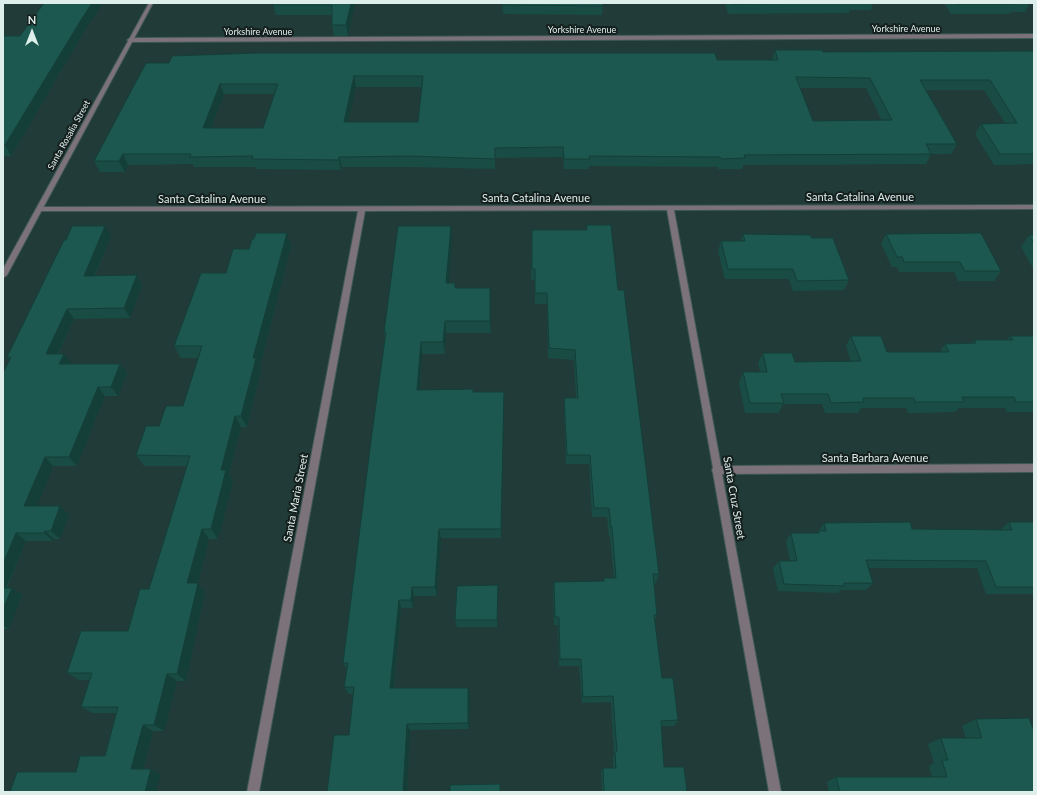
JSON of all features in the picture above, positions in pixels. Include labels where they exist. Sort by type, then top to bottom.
[{"type":"street","name":"Santa Rosalia Street","points":[[3,275],[151,3]]},
{"type":"street","name":"Yorkshire Avenue","points":[[130,40],[1034,36]]},
{"type":"street","name":"Santa Catalina Avenue","points":[[39,209],[1034,207]]},
{"type":"street","name":"Santa Maria Street","points":[[253,792],[362,208]]},
{"type":"street","name":"Santa Cruz Street","points":[[670,208],[775,792]]},
{"type":"street","name":"Santa Barbara Avenue","points":[[716,470],[1034,468]]},
{"type":"building","points":[[44,3],[92,3],[5,145],[3,145],[3,36],[20,36]]},
{"type":"building","points":[[274,3],[351,3],[346,25],[332,25],[332,5],[273,5]]},
{"type":"building","points":[[502,3],[602,3],[603,6],[502,5]]},
{"type":"building","points":[[730,3],[852,3],[731,4]]},
{"type":"building","points":[[955,3],[1013,3],[1014,4],[956,4]]},
{"type":"building","points":[[775,50],[822,50],[823,52],[1034,51],[1034,154],[1000,154],[981,124],[1017,123],[990,80],[920,80],[957,144],[926,144],[931,154],[744,155],[745,158],[721,159],[720,157],[589,156],[590,159],[564,159],[563,147],[495,148],[495,159],[410,156],[339,157],[339,160],[252,159],[253,156],[190,157],[191,154],[123,154],[119,161],[94,161],[146,63],[169,63],[172,56],[256,53],[715,53],[717,60],[778,60]],"holes":[[[354,76],[423,76],[418,122],[344,122]],[[796,77],[870,78],[892,120],[813,121]],[[220,84],[278,84],[263,128],[203,128]]]},
{"type":"building","points":[[587,225],[611,225],[618,290],[624,290],[659,574],[653,574],[657,615],[654,615],[662,678],[673,678],[678,720],[661,721],[664,767],[684,767],[687,792],[604,792],[603,768],[616,768],[615,752],[617,752],[613,696],[583,697],[581,659],[560,659],[559,617],[555,617],[554,582],[604,581],[604,578],[616,578],[609,508],[594,508],[590,455],[567,455],[564,398],[578,398],[575,350],[549,348],[547,293],[535,293],[535,269],[532,269],[532,230],[587,230]]},
{"type":"building","points":[[72,226],[105,226],[84,276],[137,275],[124,308],[67,309],[46,354],[64,354],[59,364],[120,364],[111,387],[98,387],[69,457],[45,457],[24,506],[60,506],[51,531],[45,531],[44,533],[16,533],[3,564],[3,373],[11,357],[7,357]]},
{"type":"building","points":[[398,226],[451,226],[446,283],[455,283],[455,288],[490,288],[490,321],[445,321],[443,342],[421,342],[417,390],[473,389],[473,392],[504,392],[501,529],[439,529],[435,587],[412,587],[411,600],[399,600],[390,688],[468,688],[468,723],[407,724],[403,792],[327,792],[334,735],[349,735],[354,687],[344,687],[348,663],[343,663],[386,332],[384,332]]},
{"type":"building","points":[[256,233],[287,233],[253,358],[256,358],[241,416],[235,416],[221,470],[226,470],[211,529],[202,529],[187,583],[198,583],[177,674],[167,674],[154,725],[143,725],[131,769],[151,769],[145,792],[10,792],[17,772],[76,772],[80,756],[105,756],[118,707],[81,707],[92,673],[67,673],[81,631],[128,631],[140,589],[149,589],[190,456],[136,455],[146,426],[159,426],[166,406],[183,406],[202,346],[174,346],[201,273],[226,273],[233,249],[249,249],[252,239],[254,239]]},
{"type":"building","points":[[981,233],[1001,271],[965,271],[960,262],[904,262],[902,257],[897,257],[886,234]]},
{"type":"building","points":[[743,234],[810,235],[812,238],[833,238],[849,280],[797,281],[793,269],[728,269],[721,241],[745,241]]},
{"type":"building","points":[[1029,235],[1034,235],[1034,243]]},
{"type":"building","points":[[851,336],[881,336],[887,352],[949,352],[945,344],[976,343],[974,340],[1013,340],[1010,336],[1034,336],[1034,402],[1016,402],[1014,397],[962,397],[964,402],[915,402],[914,398],[863,398],[864,402],[831,403],[828,394],[781,394],[784,403],[750,403],[743,372],[767,372],[763,353],[792,353],[795,362],[861,361]]},
{"type":"building","points":[[910,522],[912,529],[1012,530],[1009,522],[1034,522],[1034,587],[996,587],[986,561],[866,560],[873,583],[844,583],[844,586],[784,584],[779,561],[797,561],[791,533],[819,533],[819,531],[826,531],[824,523]]},
{"type":"building","points":[[498,585],[497,620],[455,620],[457,586]]},
{"type":"building","points":[[3,588],[12,588],[3,609]]},
{"type":"building","points":[[1029,718],[1034,731],[1034,792],[840,792],[836,777],[947,777],[942,760],[948,760],[941,738],[982,738],[976,719]]},
{"type":"building","points":[[500,784],[500,792],[450,792],[450,785]]}]
